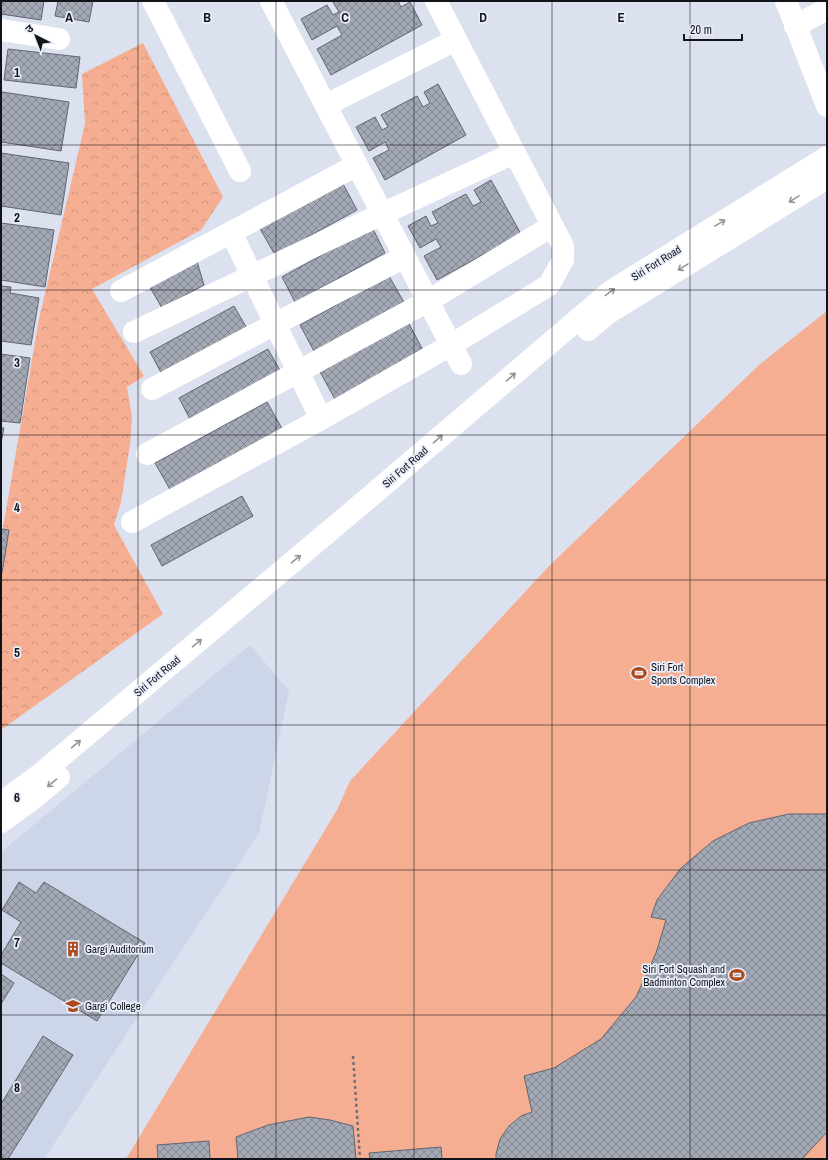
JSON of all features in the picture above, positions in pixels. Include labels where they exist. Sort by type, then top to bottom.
[{"type":"street","points":[[153,1],[240,171]]},
{"type":"street","points":[[132,522],[321,419],[456,354],[549,285],[563,260],[563,246],[436,1]]},
{"type":"street","points":[[786,1],[827,106]]},
{"type":"street","points":[[276,3],[326,105],[456,354]]},
{"type":"street","points":[[795,26],[827,9]]},
{"type":"street","points":[[1,30],[59,39]]},
{"type":"street","points":[[326,105],[456,40]]},
{"type":"street","points":[[134,332],[514,153]]},
{"type":"street","name":"Siri Fort Road","points":[[1,803],[38,776],[359,506],[611,291],[827,157]]},
{"type":"street","points":[[121,290],[357,165]]},
{"type":"street","name":"Siri Fort Road","points":[[1,822],[34,798],[359,526],[607,314],[827,178]]},
{"type":"street","points":[[147,454],[428,301],[552,226]]},
{"type":"street","points":[[231,232],[321,419]]},
{"type":"street","points":[[152,389],[405,257]]},
{"type":"path","points":[[352,1056],[360,1159]]},
{"type":"shaded area","name":"Gargi College","points":[[250,645],[289,691],[259,833],[44,1159],[1,1159],[1,852]]},
{"type":"green space","points":[[143,43],[223,197],[201,230],[92,289],[144,376],[127,387],[132,417],[130,445],[121,502],[114,525],[163,614],[1,730],[1,539],[39,319],[85,124],[82,74]]},
{"type":"green space","name":"Siri Fort Sports Complex","points":[[827,311],[827,1159],[126,1159],[337,810],[350,781],[550,565],[760,364]]},
{"type":"building","points":[[1,1],[44,1],[41,20],[1,14]]},
{"type":"building","points":[[58,1],[93,1],[89,22],[55,16]]},
{"type":"building","points":[[398,1],[401,7],[410,2],[422,25],[331,75],[317,49],[342,35],[337,26],[312,40],[301,19],[327,5],[333,15],[339,12],[333,2]]},
{"type":"building","points":[[8,49],[80,57],[76,88],[4,80]]},
{"type":"building","points":[[438,84],[466,135],[385,180],[373,158],[389,150],[385,142],[369,151],[356,127],[375,117],[382,130],[388,127],[381,115],[417,96],[423,107],[430,103],[424,92]]},
{"type":"building","points":[[2,92],[69,102],[61,151],[1,142]]},
{"type":"building","points":[[1,153],[69,163],[61,215],[1,206]]},
{"type":"building","points":[[491,180],[521,234],[437,280],[424,256],[441,247],[436,239],[420,248],[408,226],[426,216],[431,226],[438,223],[432,212],[466,194],[473,206],[481,202],[474,190]]},
{"type":"building","points":[[342,182],[357,210],[275,255],[259,227]]},
{"type":"building","points":[[1,223],[54,230],[45,287],[1,280]]},
{"type":"building","points":[[372,227],[385,253],[295,302],[282,277]]},
{"type":"building","points":[[196,258],[204,285],[162,308],[148,284]]},
{"type":"building","points":[[389,276],[405,304],[315,353],[300,325]]},
{"type":"building","points":[[1,286],[11,287],[10,293],[39,298],[31,345],[1,341]]},
{"type":"building","points":[[234,306],[249,332],[164,378],[150,352]]},
{"type":"building","points":[[408,322],[424,352],[336,401],[319,370]]},
{"type":"building","points":[[268,349],[282,374],[192,423],[179,398]]},
{"type":"building","points":[[1,354],[30,358],[20,423],[1,421]]},
{"type":"building","points":[[267,402],[284,432],[172,493],[155,463]]},
{"type":"building","points":[[1,428],[4,428],[1,443]]},
{"type":"building","points":[[242,496],[253,516],[162,566],[151,545]]},
{"type":"building","points":[[1,529],[9,530],[2,573],[1,573]]},
{"type":"building","name":"Siri Fort Squash and Badminton Complex","points":[[789,814],[827,814],[827,1132],[802,1159],[496,1159],[500,1139],[509,1126],[521,1116],[532,1112],[524,1076],[554,1068],[601,1039],[636,997],[656,953],[666,920],[651,917],[657,900],[681,868],[713,841],[749,823]]},
{"type":"building","name":"Gargi Auditorium","points":[[19,882],[36,893],[44,882],[145,943],[97,1021],[1,963],[1,955],[21,922],[2,910]]},
{"type":"building","points":[[1,974],[14,983],[1,1004]]},
{"type":"building","points":[[43,1036],[73,1055],[8,1159],[1,1159],[1,1104]]},
{"type":"building","points":[[309,1117],[330,1120],[353,1126],[356,1159],[238,1159],[236,1137],[268,1125]]},
{"type":"building","points":[[209,1141],[210,1159],[158,1159],[157,1145]]},
{"type":"building","points":[[441,1147],[442,1159],[370,1159],[369,1153]]},
{"type":"place","name":"Siri Fort Sports Complex","points":[[639,673]]},
{"type":"place","name":"Gargi Auditorium","points":[[73,949]]},
{"type":"place","name":"Siri Fort Squash and Badminton Complex","points":[[737,975]]},
{"type":"place","name":"Gargi College","points":[[73,1006]]}]
